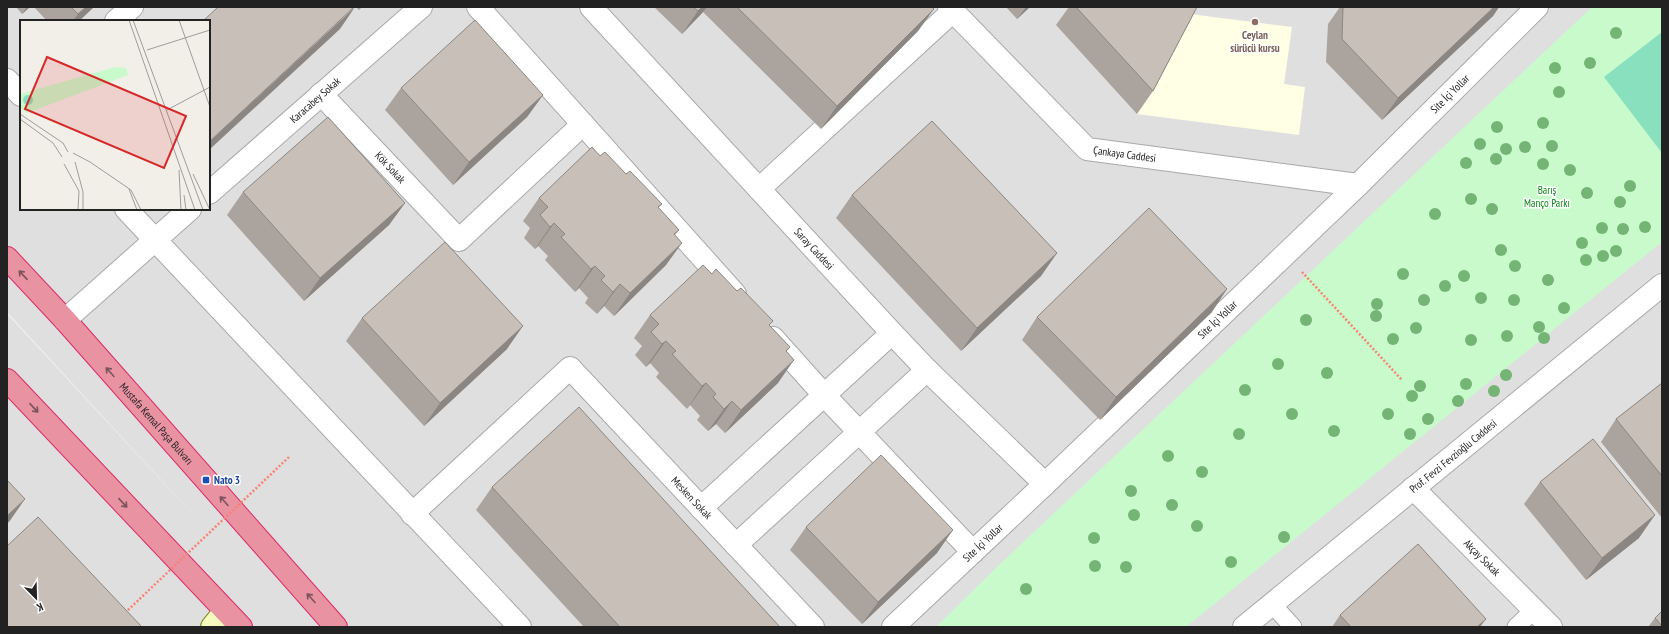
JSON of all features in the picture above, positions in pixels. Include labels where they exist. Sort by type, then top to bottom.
[{"type":"highway","name":"Mustafa Kemal Paşa Bulvarı","points":[[7,258],[64,320],[336,627]]},
{"type":"highway","points":[[7,380],[219,619],[241,627]]},
{"type":"street","points":[[117,20],[132,7]]},
{"type":"street","name":"Karacabey Sokak","points":[[210,191],[420,7]]},
{"type":"street","points":[[478,7],[746,307]]},
{"type":"street","name":"Saray Caddesi","points":[[591,7],[927,370],[1045,484]]},
{"type":"street","name":"Site İçi Yollar","points":[[893,627],[1358,185],[1537,7]]},
{"type":"street","points":[[759,189],[951,9]]},
{"type":"street","name":"Çankaya Caddesi","points":[[951,9],[1086,149],[1358,185]]},
{"type":"street","points":[[7,80],[20,94]]},
{"type":"street","name":"Kök Sokak","points":[[321,94],[459,240],[583,124]]},
{"type":"street","points":[[127,210],[520,627]]},
{"type":"street","points":[[64,320],[189,210]]},
{"type":"street","name":"Prof. Fevzi Fevzioğlu Caddesi","points":[[1244,627],[1662,285]]},
{"type":"street","points":[[761,324],[824,395],[860,431],[973,552]]},
{"type":"street","points":[[701,508],[892,333]]},
{"type":"street","name":"Mesken Sokak","points":[[412,514],[570,368],[813,627]]},
{"type":"street","points":[[736,545],[927,370]]},
{"type":"street","name":"Akçay Sokak","points":[[1413,488],[1551,627]]},
{"type":"lane","points":[[1272,604],[1293,627]]},
{"type":"lane","points":[[1516,627],[1534,610]]},
{"type":"path","points":[[1286,254],[1402,380]]},
{"type":"path","points":[[128,610],[289,456]]},
{"type":"shaded area","points":[[7,7],[1662,7],[1662,627],[7,627],[7,314],[222,546],[7,312]]},
{"type":"shaded area","points":[[1190,14],[1292,27],[1284,84],[1305,87],[1299,135],[1137,114]]},
{"type":"green space","name":"Barış Manço Parkı","points":[[1592,7],[1662,7],[1662,242],[1186,627],[936,627],[1001,563]]},
{"type":"green space","points":[[1662,32],[1662,153],[1604,77]]},
{"type":"building","points":[[71,7],[86,7],[78,14]]},
{"type":"building","points":[[218,7],[354,7],[210,141],[210,20],[204,20]]},
{"type":"building","points":[[693,7],[702,7],[698,11]]},
{"type":"building","points":[[737,7],[932,7],[934,9],[837,106]]},
{"type":"building","points":[[1076,7],[1197,7],[1153,91]]},
{"type":"building","points":[[1343,7],[1494,7],[1398,98],[1342,39]]},
{"type":"building","points":[[475,20],[543,95],[469,162],[401,88]]},
{"type":"building","points":[[328,117],[405,203],[320,278],[243,192]]},
{"type":"building","points":[[932,121],[1057,253],[977,328],[852,195]]},
{"type":"building","points":[[592,147],[600,156],[605,152],[626,174],[630,171],[662,204],[658,207],[679,230],[674,234],[682,243],[630,293],[620,284],[613,292],[601,280],[605,276],[595,266],[591,269],[561,237],[565,234],[554,223],[550,227],[540,215],[548,207],[539,198]]},
{"type":"building","points":[[1149,208],[1227,289],[1116,397],[1037,317]]},
{"type":"building","points":[[445,242],[523,326],[440,403],[362,318]]},
{"type":"building","points":[[703,265],[712,274],[716,269],[737,291],[741,288],[773,321],[769,325],[790,347],[786,351],[794,360],[741,410],[732,401],[724,409],[713,397],[716,394],[706,383],[702,386],[672,354],[676,351],[666,341],[662,344],[651,332],[659,324],[650,315]]},
{"type":"building","points":[[1662,383],[1662,476],[1616,419]]},
{"type":"building","points":[[579,407],[780,627],[620,627],[492,487]]},
{"type":"building","points":[[1593,439],[1655,515],[1602,558],[1540,482]]},
{"type":"building","points":[[881,455],[953,530],[878,602],[806,527]]},
{"type":"building","points":[[7,480],[25,499],[7,516]]},
{"type":"building","points":[[38,517],[142,627],[7,627],[7,546]]},
{"type":"building","points":[[1418,544],[1486,619],[1477,627],[1351,627],[1340,615]]},
{"type":"building","points":[[1662,611],[1662,626],[1655,618]]},
{"type":"place","name":"Ceylan sürücü kursu","points":[[1255,22]]},
{"type":"place","name":"Nato 3","points":[[206,480]]}]
